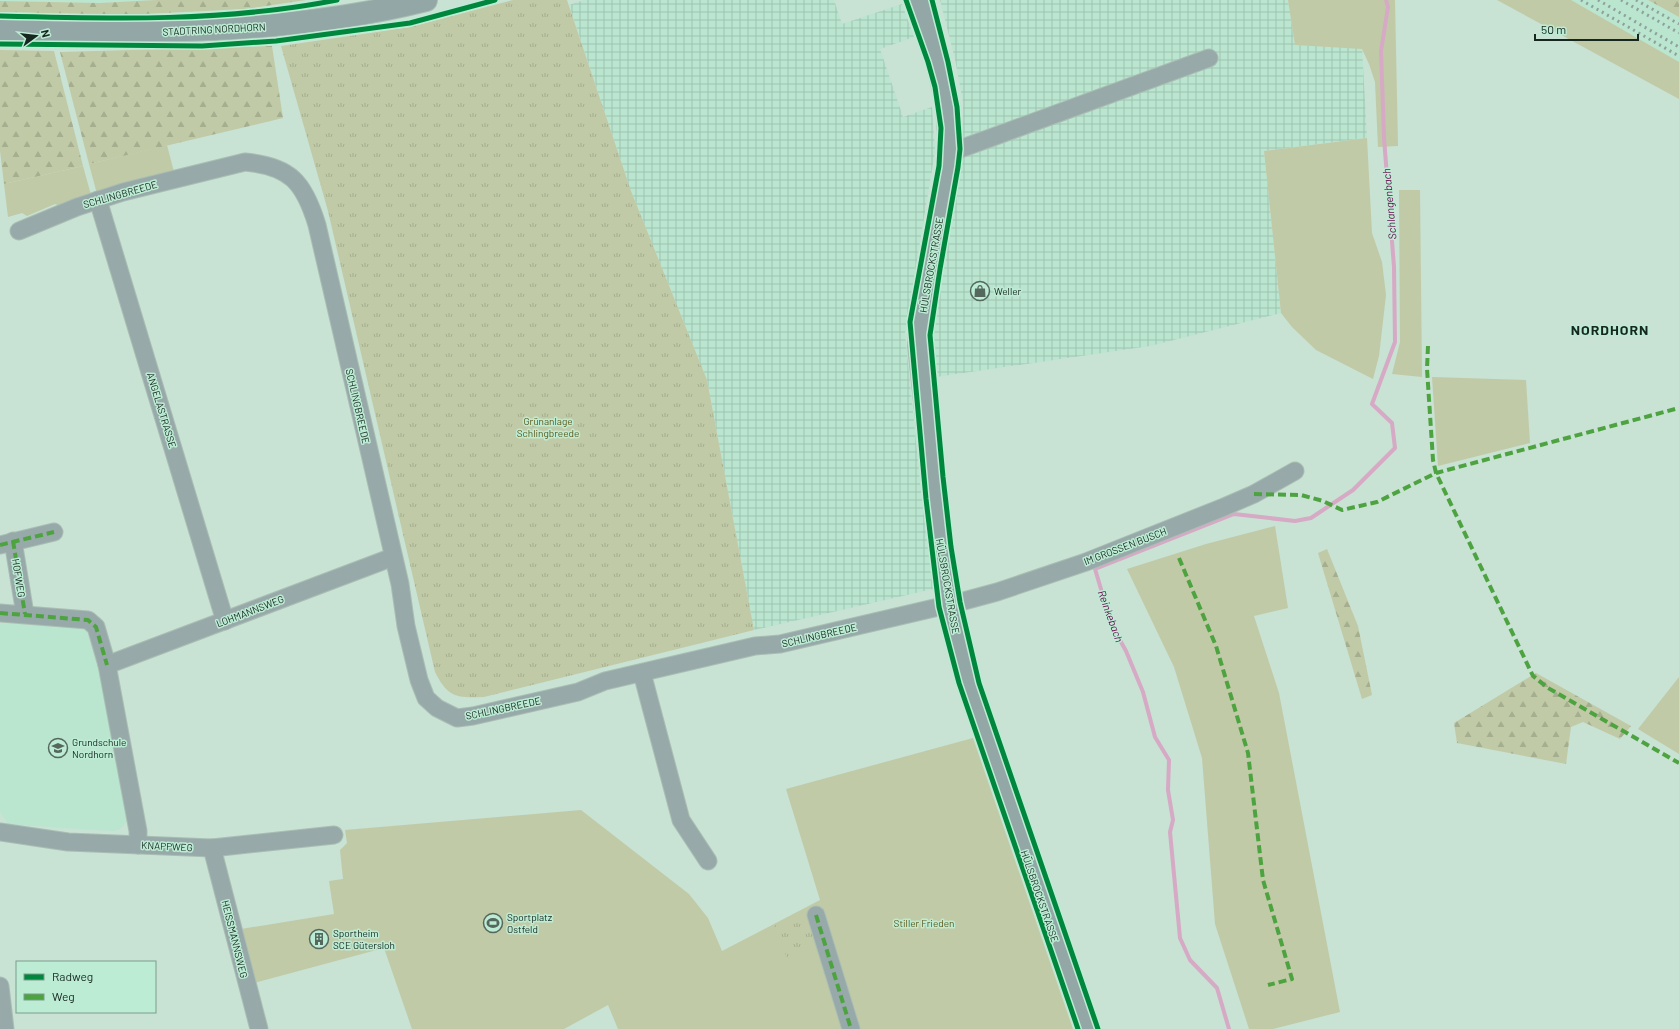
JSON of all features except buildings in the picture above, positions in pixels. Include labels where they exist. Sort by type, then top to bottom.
[{"type":"street","name":"STADTRING NORDHORN","points":[[0,29],[126,32],[198,31],[330,19],[426,0]]},
{"type":"street","name":"HÜLSBROCKSTRASSE","points":[[919,0],[944,83],[948,114],[950,150],[948,172],[920,323],[919,346],[934,497],[949,605],[968,682],[1087,1029]]},
{"type":"street","points":[[950,150],[960,149],[1209,58]]},
{"type":"street","name":"SCHLINGBREEDE","points":[[19,231],[98,200],[123,192],[244,162],[265,164],[281,170],[294,180],[303,190],[311,204],[317,224],[394,557],[400,584],[406,626],[419,680],[426,698],[443,712],[457,718],[473,716],[578,692],[604,681],[755,646],[780,644],[949,605]]},
{"type":"street","name":"ANGELASTRASSE","points":[[98,200],[225,621]]},
{"type":"street","name":"IM GROSSEN BUSCH","points":[[949,605],[997,592],[1086,562],[1254,494],[1295,471]]},
{"type":"street","name":"HOFWEG","points":[[25,614],[7,543],[54,532]]},
{"type":"street","name":"LOHMANNSWEG","points":[[107,665],[394,557]]},
{"type":"street","points":[[0,613],[88,620],[96,627],[107,665],[138,831],[138,845]]},
{"type":"street","points":[[642,673],[681,820],[708,861]]},
{"type":"street","name":"KNAPPWEG","points":[[0,832],[68,842],[212,848],[334,835]]},
{"type":"street","name":"HEISSMANNSWEG","points":[[212,848],[258,1029]]},
{"type":"street","points":[[816,916],[851,1029]]},
{"type":"street","points":[[0,986],[5,1029]]},
{"type":"shaded area","points":[[0,0],[156,0],[100,3]]},
{"type":"shaded area","points":[[584,0],[834,0],[842,24],[902,4],[914,37],[880,49],[903,117],[932,107],[935,151],[905,333],[922,501],[933,589],[754,630],[707,380],[631,191],[569,5]]},
{"type":"shaded area","points":[[940,0],[1288,0],[1295,45],[1362,48],[1367,138],[1264,151],[1281,313],[1150,346],[936,377],[933,343],[934,318],[962,160],[963,102],[955,59]]},
{"type":"shaded area","points":[[1571,0],[1648,0],[1679,17],[1679,62]]},
{"type":"shaded area","name":"Grundschule Nordhorn","points":[[0,623],[81,628],[87,632],[103,685],[129,819],[120,829],[113,831],[8,824],[0,811]]},
{"type":"green space","points":[[156,0],[306,0],[245,9],[123,15],[0,12],[0,1],[100,3]]},
{"type":"green space","name":"Grünanlage Schlingbreede","points":[[513,0],[567,0],[631,191],[707,380],[754,630],[484,697],[467,697],[454,695],[449,692],[444,687],[435,672],[328,211],[281,46],[411,27]]},
{"type":"green space","points":[[1288,0],[1395,0],[1398,146],[1378,147],[1375,82],[1362,49],[1295,45]]},
{"type":"green space","points":[[1497,0],[1571,0],[1679,62],[1679,99]]},
{"type":"green space","points":[[1648,0],[1679,0],[1679,17]]},
{"type":"green space","points":[[272,46],[283,118],[89,164],[60,52]]},
{"type":"green space","points":[[0,50],[54,51],[83,166],[4,184],[0,151]]},
{"type":"green space","points":[[1367,138],[1372,233],[1382,262],[1386,295],[1379,356],[1373,379],[1316,350],[1292,327],[1281,313],[1264,151]]},
{"type":"green space","points":[[167,145],[174,172],[97,194],[89,164]]},
{"type":"green space","points":[[83,166],[91,195],[60,206],[55,204],[27,216],[22,213],[8,217],[4,184]]},
{"type":"green space","points":[[1399,190],[1420,190],[1422,377],[1392,374],[1400,342]]},
{"type":"green space","points":[[1432,377],[1526,380],[1530,443],[1438,466]]},
{"type":"green space","points":[[1275,526],[1288,608],[1254,616],[1279,693],[1340,1012],[1273,1029],[1249,1029],[1215,924],[1202,758],[1174,667],[1127,569],[1206,544]]},
{"type":"green space","points":[[1327,549],[1358,626],[1372,695],[1362,699],[1318,553]]},
{"type":"green space","points":[[1536,673],[1631,726],[1620,739],[1583,722],[1571,727],[1566,764],[1457,743],[1454,723]]},
{"type":"green space","points":[[1679,677],[1679,754],[1638,729]]},
{"type":"green space","name":"Stiller Frieden","points":[[973,738],[1073,1029],[618,1029],[608,1005],[564,1029],[412,1029],[384,948],[254,983],[241,929],[334,914],[329,881],[343,879],[340,850],[347,843],[345,830],[581,810],[689,894],[708,918],[722,951],[820,900],[786,789]]},
{"type":"green space","points":[[801,913],[808,933],[816,931],[821,946],[788,961],[774,926]]},
{"type":"waterway","name":"Reinkebach","points":[[1229,1029],[1217,988],[1190,960],[1180,938],[1170,832],[1173,820],[1168,790],[1169,760],[1155,737],[1143,692],[1126,651],[1112,626],[1095,569],[1234,514],[1295,521],[1311,518],[1353,490],[1395,448],[1392,423],[1372,404],[1395,342],[1394,267],[1384,138],[1381,51],[1388,7],[1386,0]]},
{"type":"railway","points":[[1581,0],[1679,56]]},
{"type":"railway","points":[[1598,0],[1679,47]]},
{"type":"railway","points":[[1621,0],[1679,33]]},
{"type":"railway","points":[[1636,0],[1679,24]]},
{"type":"marked path","points":[[1428,346],[1427,369],[1433,460],[1436,473],[1533,676],[1548,688],[1679,763]]},
{"type":"marked path","points":[[1254,494],[1301,495],[1323,501],[1342,510],[1377,502],[1436,473],[1679,408]]},
{"type":"marked path","points":[[0,545],[54,532]]},
{"type":"marked path","points":[[13,541],[25,614]]},
{"type":"marked path","points":[[1179,558],[1216,646],[1248,753],[1263,880],[1292,979],[1268,985]]},
{"type":"marked path","points":[[0,613],[88,620],[96,627],[107,665]]},
{"type":"marked path","points":[[816,915],[851,1029]]},
{"type":"cycle path","points":[[0,16],[84,18],[211,16],[295,7],[337,0]]},
{"type":"cycle path","points":[[0,44],[202,46],[276,41],[410,23],[495,0]]},
{"type":"cycle path","points":[[906,0],[928,62],[935,87],[941,128],[939,166],[910,322],[926,499],[939,607],[959,683],[1078,1029]]},
{"type":"cycle path","points":[[932,0],[948,62],[957,107],[960,149],[930,335],[951,547],[960,602],[979,683],[1098,1029]]},
{"type":"place","name":"Weller","points":[[980,291]]},
{"type":"place","name":"Grundschule Nordhorn","points":[[58,748]]},
{"type":"place","name":"Sportplatz Ostfeld","points":[[493,923]]},
{"type":"place","name":"Sportheim SCE Gütersloh","points":[[319,939]]},
{"type":"district","name":"NORDHORN","points":[[1610,329]]},
{"type":"water label","name":"Schlangenbach","points":[[1389,204]]}]
